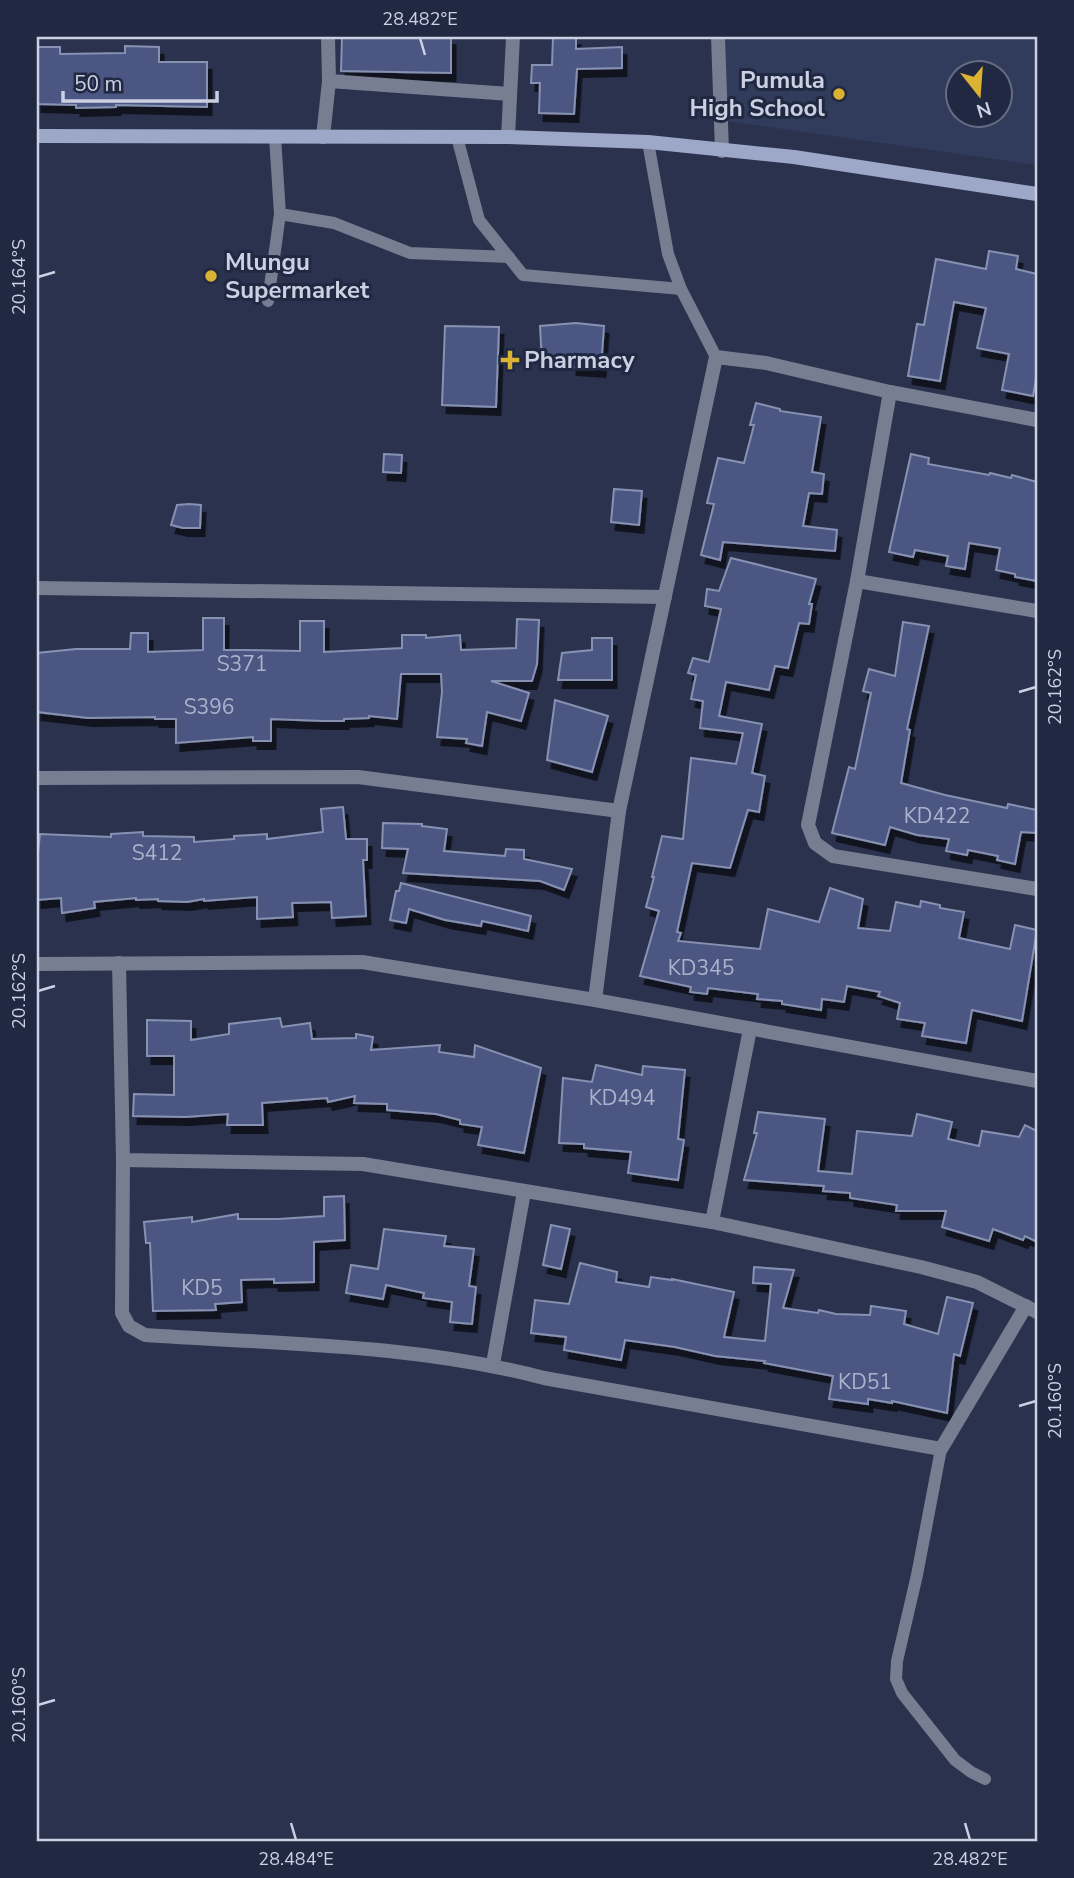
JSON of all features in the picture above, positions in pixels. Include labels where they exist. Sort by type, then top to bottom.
[{"type":"street","points":[[323,137],[329,81],[328,37]]},
{"type":"street","points":[[508,137],[513,37]]},
{"type":"street","points":[[718,37],[722,151]]},
{"type":"street","points":[[329,81],[510,94]]},
{"type":"street","points":[[37,136],[508,137],[648,142],[794,157],[1037,194]]},
{"type":"street","points":[[595,1000],[619,811],[716,357],[766,363],[890,392],[1037,420]]},
{"type":"street","points":[[890,392],[857,581],[808,825],[815,843],[834,856],[1037,889]]},
{"type":"street","points":[[857,581],[1037,611]]},
{"type":"street","points":[[37,588],[665,597]]},
{"type":"street","points":[[37,778],[359,776],[619,811]]},
{"type":"street","points":[[37,964],[362,962],[595,1000],[1037,1081]]},
{"type":"street","points":[[119,963],[122,1313],[129,1326],[145,1335],[373,1350],[493,1364],[544,1378],[942,1449],[1032,1309],[977,1282],[921,1267],[712,1222],[363,1164],[122,1160]]},
{"type":"street","points":[[712,1222],[750,1029]]},
{"type":"street","points":[[493,1364],[524,1192]]},
{"type":"lane","points":[[268,301],[280,214],[275,136]]},
{"type":"lane","points":[[457,138],[479,220],[523,275],[681,289]]},
{"type":"lane","points":[[648,142],[668,254],[681,289],[716,357]]},
{"type":"lane","points":[[280,214],[334,223],[410,253],[509,257]]},
{"type":"lane","points":[[942,1449],[895,1679],[916,1712],[955,1760],[985,1779]]},
{"type":"shaded area","name":"Pumula High School","points":[[719,37],[1037,37],[1037,165],[720,120]]},
{"type":"building","points":[[342,37],[451,37],[451,73],[341,71]]},
{"type":"building","points":[[553,37],[576,37],[576,49],[622,47],[622,68],[577,69],[574,114],[539,113],[540,83],[531,83],[532,65],[552,65]]},
{"type":"building","points":[[125,46],[159,47],[159,62],[207,62],[207,107],[116,105],[76,108],[76,105],[37,104],[37,47],[60,47],[60,54],[125,53]]},
{"type":"building","points":[[989,251],[1018,256],[1016,269],[1037,274],[1037,373],[1033,396],[1002,390],[1009,354],[977,348],[986,308],[954,302],[940,381],[908,376],[917,324],[924,325],[936,259],[986,269]]},
{"type":"building","points":[[576,323],[604,326],[601,369],[572,367],[572,360],[542,362],[540,326]]},
{"type":"building","points":[[445,326],[499,327],[496,407],[442,405]]},
{"type":"building","points":[[756,403],[780,411],[821,417],[812,472],[824,474],[822,494],[809,493],[803,526],[837,530],[835,551],[723,542],[720,560],[701,555],[714,504],[707,503],[718,458],[744,463],[754,425],[750,425]]},
{"type":"building","points":[[384,454],[402,455],[401,473],[383,472]]},
{"type":"building","points":[[911,454],[929,458],[928,464],[1011,478],[1012,475],[1037,482],[1037,581],[996,570],[1000,548],[969,543],[965,569],[946,566],[948,556],[915,550],[913,557],[889,552]]},
{"type":"building","points":[[614,489],[642,491],[639,525],[611,522]]},
{"type":"building","points":[[177,505],[201,505],[200,528],[171,525]]},
{"type":"building","points":[[731,558],[816,579],[809,604],[812,604],[809,624],[799,623],[788,668],[775,666],[769,690],[726,682],[719,716],[762,724],[752,773],[765,776],[759,812],[748,810],[730,868],[692,863],[677,932],[681,933],[678,941],[760,949],[768,909],[819,922],[830,888],[863,899],[858,928],[890,931],[896,902],[920,907],[921,901],[940,905],[940,908],[964,912],[959,938],[1010,949],[1015,925],[1037,930],[1022,1021],[972,1010],[966,1043],[922,1036],[925,1023],[897,1019],[900,1003],[878,996],[880,992],[847,986],[844,1002],[822,999],[821,1010],[782,1004],[782,1001],[757,999],[758,994],[708,988],[707,994],[690,992],[691,987],[640,976],[659,911],[646,907],[652,877],[662,836],[683,839],[691,758],[736,764],[743,733],[700,728],[703,701],[691,699],[696,675],[688,673],[693,658],[709,662],[721,609],[705,606],[707,589],[719,591]]},
{"type":"building","points":[[203,618],[224,618],[224,650],[300,651],[300,621],[324,621],[324,652],[402,648],[402,635],[426,635],[426,638],[460,635],[461,650],[516,648],[517,619],[539,620],[537,664],[532,681],[491,681],[529,693],[521,721],[487,712],[482,746],[466,743],[467,739],[437,737],[442,692],[441,674],[401,674],[397,719],[369,716],[344,721],[271,719],[271,741],[253,741],[253,737],[176,743],[176,719],[88,718],[37,712],[37,653],[76,649],[130,649],[131,633],[148,633],[148,652],[203,650]]},
{"type":"building","points":[[903,622],[929,626],[907,729],[910,730],[901,783],[1007,808],[1008,804],[1037,810],[1037,833],[1021,832],[1015,864],[997,860],[998,856],[968,850],[967,855],[946,851],[949,839],[917,835],[890,827],[885,845],[832,833],[849,767],[855,769],[871,693],[863,691],[869,669],[895,676]]},
{"type":"building","points":[[592,638],[612,638],[612,680],[558,680],[562,653],[592,650]]},
{"type":"building","points":[[555,700],[608,716],[592,772],[547,760]]},
{"type":"building","points":[[343,807],[346,839],[367,839],[367,860],[363,860],[366,916],[332,918],[331,902],[292,903],[293,917],[257,919],[257,897],[187,902],[136,898],[94,902],[95,908],[62,913],[61,898],[37,900],[40,834],[111,837],[111,834],[143,832],[143,836],[194,837],[194,842],[267,834],[267,839],[323,832],[321,809]]},
{"type":"building","points":[[383,823],[422,824],[447,829],[444,851],[505,856],[506,849],[524,850],[524,859],[572,869],[564,890],[540,881],[403,873],[408,849],[382,848]]},
{"type":"building","points":[[401,883],[531,916],[528,931],[482,921],[481,926],[445,920],[409,909],[406,923],[390,920],[396,891],[399,891]]},
{"type":"building","points":[[280,1018],[282,1027],[310,1023],[312,1039],[356,1038],[356,1034],[373,1037],[371,1050],[440,1045],[439,1052],[474,1057],[475,1045],[541,1068],[524,1153],[478,1145],[482,1127],[460,1124],[460,1120],[436,1114],[387,1110],[387,1104],[354,1103],[355,1096],[328,1102],[327,1098],[262,1103],[263,1125],[227,1125],[228,1114],[133,1116],[134,1094],[174,1095],[174,1056],[147,1056],[147,1020],[191,1021],[191,1040],[229,1034],[229,1024]]},
{"type":"building","points":[[596,1065],[642,1075],[643,1066],[685,1070],[678,1139],[684,1140],[678,1180],[628,1173],[631,1152],[584,1148],[584,1144],[559,1143],[563,1078],[592,1082]]},
{"type":"building","points":[[758,1112],[825,1119],[818,1171],[852,1174],[857,1131],[912,1136],[917,1114],[952,1122],[948,1139],[979,1146],[982,1131],[1019,1137],[1025,1125],[1037,1131],[1037,1242],[1025,1236],[1023,1240],[993,1229],[989,1241],[942,1227],[946,1211],[896,1211],[897,1205],[850,1198],[850,1193],[823,1191],[824,1186],[744,1180],[757,1133],[754,1133]]},
{"type":"building","points":[[344,1196],[345,1240],[314,1242],[314,1282],[241,1280],[242,1302],[215,1304],[216,1310],[153,1311],[150,1243],[146,1243],[144,1222],[192,1217],[192,1222],[238,1214],[238,1219],[324,1216],[324,1197]]},
{"type":"building","points":[[551,1225],[570,1229],[561,1269],[543,1265]]},
{"type":"building","points":[[384,1229],[446,1236],[444,1246],[474,1249],[469,1286],[476,1287],[472,1324],[450,1322],[452,1302],[423,1298],[424,1293],[386,1285],[383,1299],[346,1293],[351,1265],[378,1269]]},
{"type":"building","points":[[580,1263],[617,1272],[616,1282],[649,1287],[651,1277],[734,1292],[724,1337],[765,1341],[771,1284],[753,1283],[754,1267],[794,1270],[783,1308],[818,1313],[819,1310],[836,1314],[870,1315],[871,1306],[906,1311],[904,1324],[938,1334],[947,1297],[973,1303],[960,1356],[954,1354],[947,1413],[892,1401],[868,1399],[868,1404],[829,1399],[833,1376],[764,1363],[765,1361],[715,1356],[625,1340],[621,1360],[564,1350],[566,1337],[531,1333],[535,1300],[569,1304]]},
{"type":"place","name":"Pumula High School","points":[[839,94]]},
{"type":"place","name":"Mlungu Supermarket","points":[[211,276]]},
{"type":"place","name":"Pharmacy","points":[[510,360]]}]
